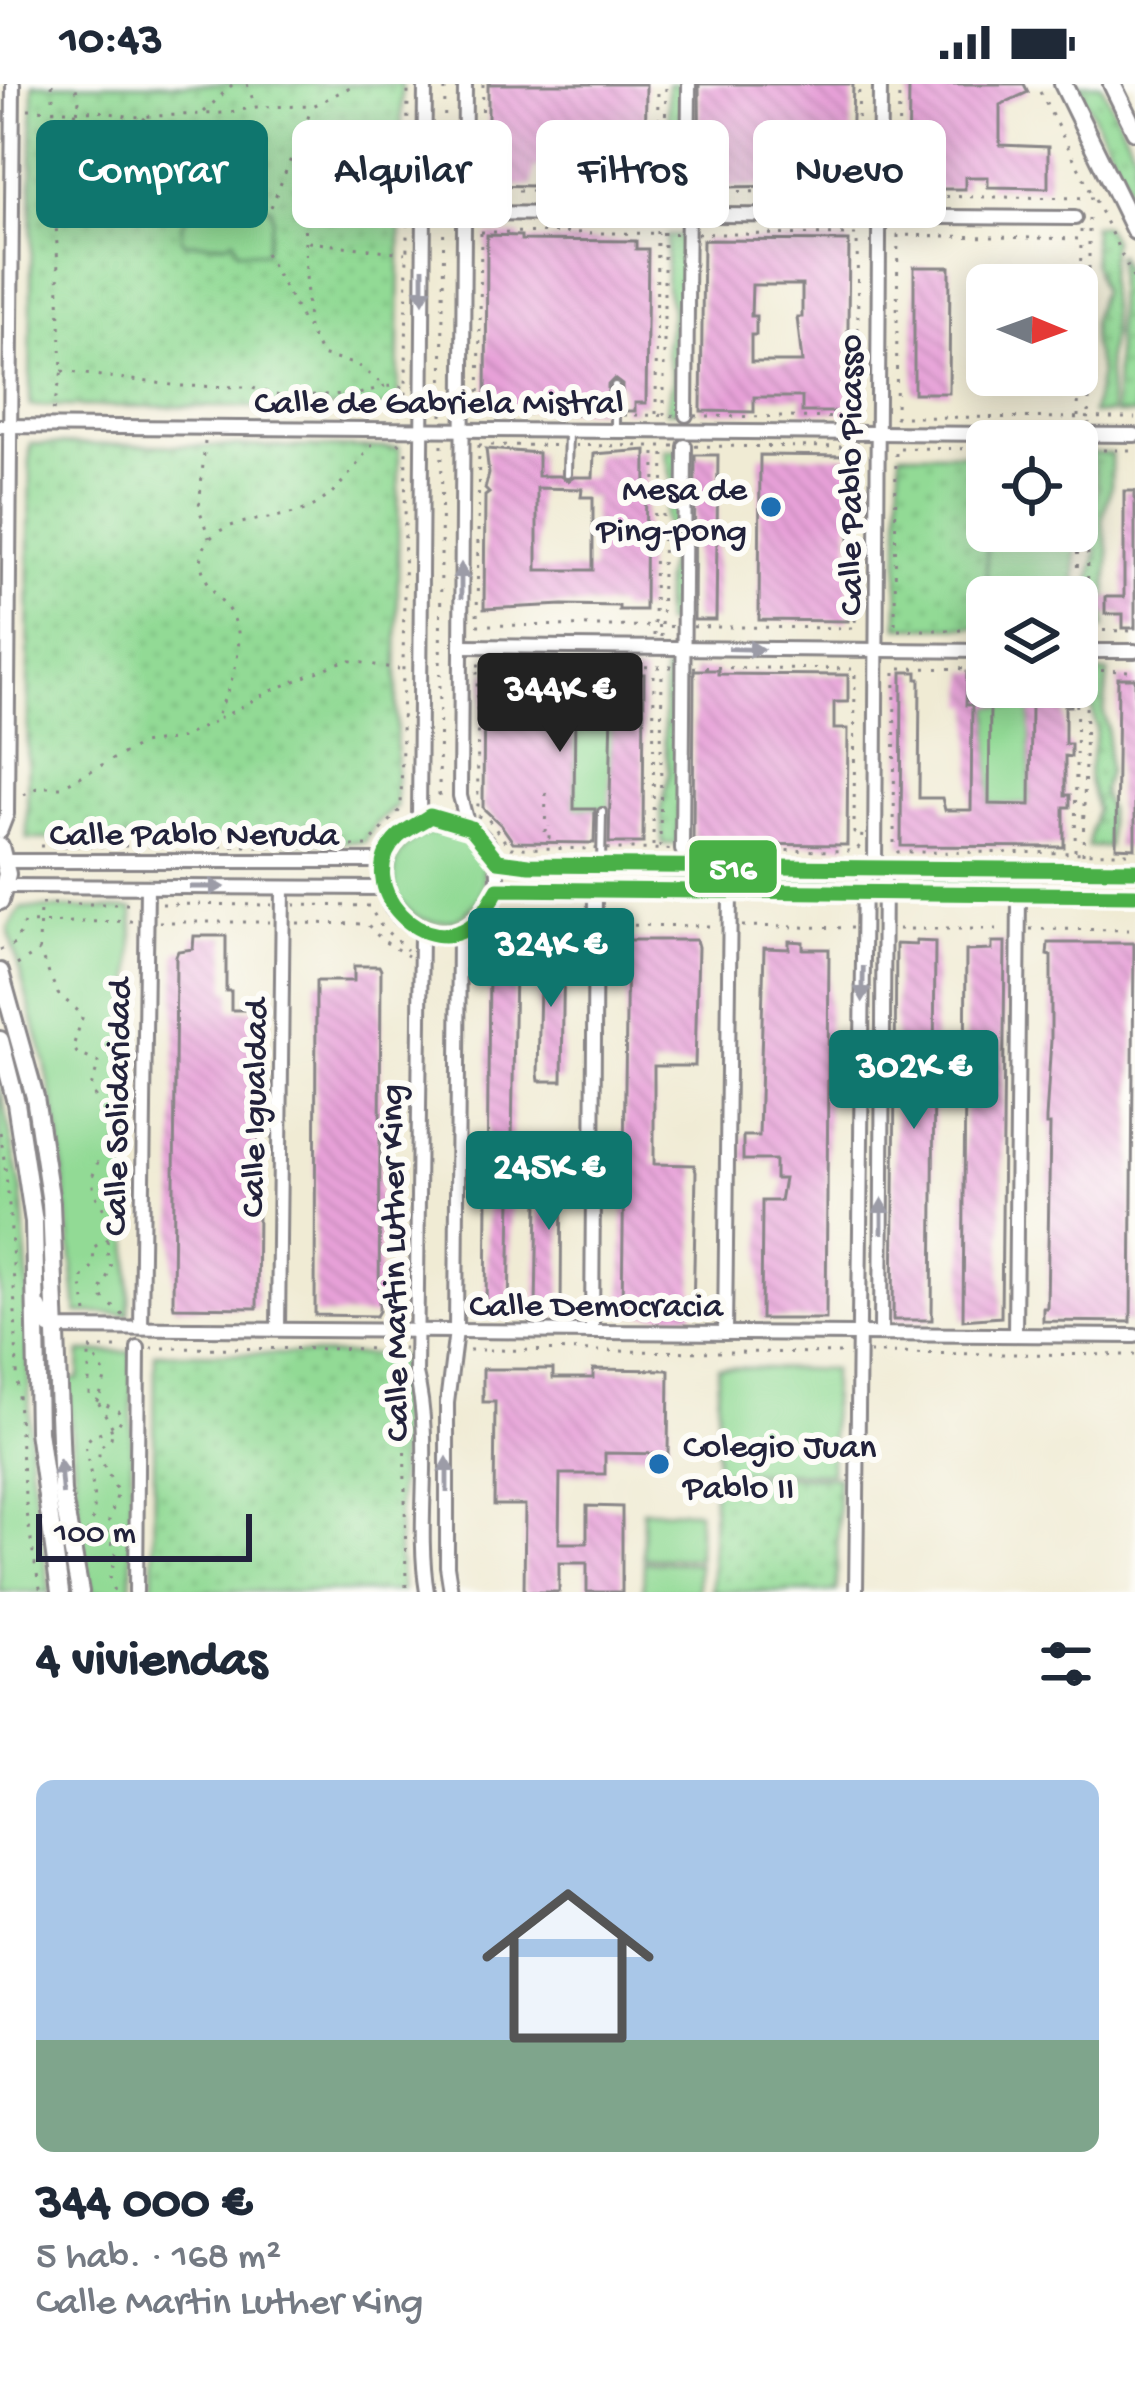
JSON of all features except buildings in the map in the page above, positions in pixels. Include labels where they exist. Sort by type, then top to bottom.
[{"type":"street","points":[[0,832],[7,814],[5,426],[13,84]]},
{"type":"street","points":[[419,821],[425,84]]},
{"type":"street","points":[[464,120],[465,84]]},
{"type":"street","points":[[689,84],[689,120]]},
{"type":"street","name":"Calle Pablo Picasso","points":[[880,84],[880,120]]},
{"type":"street","points":[[1063,84],[1135,231]]},
{"type":"street","points":[[1112,84],[1135,131]]},
{"type":"street","points":[[946,218],[1078,218]]},
{"type":"street","points":[[463,228],[460,796],[466,824]]},
{"type":"street","points":[[686,415],[687,228]]},
{"type":"street","name":"Calle Pablo Picasso","points":[[879,228],[874,867],[883,895],[881,1333]]},
{"type":"street","name":"Calle de Gabriela Mistral","points":[[5,426],[966,434]]},
{"type":"street","name":"Calle de Gabriela Mistral","points":[[1098,434],[1135,435]]},
{"type":"street","points":[[682,850],[686,446]]},
{"type":"street","points":[[461,646],[966,650]]},
{"type":"street","points":[[1098,651],[1135,651]]},
{"type":"street","points":[[430,816],[466,824],[487,840],[498,861],[497,889],[484,916],[459,932],[422,932],[396,915],[382,888],[383,862],[396,837],[419,821],[430,816]]},
{"type":"street","points":[[3,854],[3,894]]},
{"type":"street","name":"Calle Pablo Neruda","points":[[3,854],[383,862]]},
{"type":"street","points":[[498,861],[1135,870]]},
{"type":"street","name":"Calle Pablo Picasso","points":[[856,1592],[863,894],[874,867]]},
{"type":"street","name":"Calle Pablo Neruda","points":[[3,894],[147,887],[382,888]]},
{"type":"street","name":"Calle Solidaridad","points":[[141,1328],[147,887]]},
{"type":"street","name":"Calle Igualdad","points":[[278,1329],[283,888]]},
{"type":"street","points":[[497,889],[1135,895]]},
{"type":"street","points":[[592,1332],[595,891]]},
{"type":"street","points":[[725,1333],[730,891]]},
{"type":"street","points":[[1015,1335],[1019,894]]},
{"type":"street","name":"Calle Martin Luther King","points":[[422,932],[416,1374],[424,1406],[422,1564],[427,1592]]},
{"type":"street","name":"Calle Martin Luther King","points":[[451,1592],[447,1403],[456,1331],[459,932]]},
{"type":"street","points":[[9,969],[44,1148],[56,1267],[62,1492],[80,1592]]},
{"type":"street","points":[[0,1040],[34,1222],[38,1431],[60,1592]]},
{"type":"street","points":[[38,1299],[49,1328],[56,1328]]},
{"type":"street","name":"Calle Democracia","points":[[56,1328],[1135,1336]]},
{"type":"street","points":[[136,1592],[137,1348]]},
{"type":"lane","points":[[615,386],[615,430]]},
{"type":"lane","points":[[567,474],[568,430]]},
{"type":"lane","points":[[601,866],[602,812]]},
{"type":"path","points":[[52,84],[54,120]]},
{"type":"path","points":[[74,120],[75,84]]},
{"type":"path","points":[[201,115],[233,84]]},
{"type":"path","points":[[247,84],[256,107]]},
{"type":"path","points":[[28,109],[142,117],[201,115],[313,106],[356,84]]},
{"type":"path","points":[[40,846],[367,846],[401,809],[406,451],[399,442],[386,442],[386,415],[398,416],[405,410],[408,84]]},
{"type":"path","points":[[483,84],[482,191],[536,191]]},
{"type":"path","points":[[658,84],[658,120]]},
{"type":"path","points":[[665,120],[666,84]]},
{"type":"path","points":[[729,191],[856,193],[859,84]]},
{"type":"path","points":[[899,84],[898,196],[1094,198]]},
{"type":"path","points":[[1036,84],[1135,282]]},
{"type":"path","points":[[307,120],[313,106]]},
{"type":"path","points":[[142,117],[145,120]]},
{"type":"path","points":[[271,207],[292,155]]},
{"type":"path","points":[[1090,418],[1091,218],[1078,218],[1081,238],[898,235],[896,417],[1090,418],[1135,418]]},
{"type":"path","points":[[53,413],[62,371],[57,228]]},
{"type":"path","points":[[304,228],[308,329]]},
{"type":"path","points":[[481,228],[479,413],[859,418],[857,235],[481,232]]},
{"type":"path","points":[[657,648],[662,627],[664,446],[656,415],[658,228]]},
{"type":"path","points":[[657,648],[655,447],[664,414],[663,228]]},
{"type":"path","points":[[304,242],[407,253]]},
{"type":"path","points":[[265,253],[321,355],[356,365],[385,386]]},
{"type":"path","points":[[62,371],[180,386],[249,387],[279,396],[359,394],[385,386],[423,392]]},
{"type":"path","points":[[206,440],[199,508],[209,540]]},
{"type":"path","points":[[215,721],[238,645],[238,627],[218,593],[207,584],[203,550],[213,533],[240,523],[274,520],[318,504],[350,474],[374,442]]},
{"type":"path","points":[[479,445],[655,447],[859,447],[855,628],[477,625],[479,445]]},
{"type":"path","points":[[966,449],[896,448],[895,607],[895,630],[966,630]]},
{"type":"path","points":[[1098,450],[1135,450]]},
{"type":"path","points":[[1098,630],[1135,631]]},
{"type":"path","points":[[401,659],[421,659]]},
{"type":"path","points":[[24,795],[39,787],[61,787],[141,744],[178,739],[268,692],[346,660],[360,666],[401,669]]},
{"type":"path","points":[[477,665],[684,668],[855,669],[854,833],[862,833],[855,851],[510,848],[488,820],[478,816],[477,665]]},
{"type":"path","points":[[653,667],[656,848]]},
{"type":"path","points":[[656,848],[662,667]]},
{"type":"path","points":[[966,669],[895,668],[894,847],[898,852],[1135,853]]},
{"type":"path","points":[[1098,670],[1135,670]]},
{"type":"path","points":[[1075,853],[1077,708]]},
{"type":"path","points":[[1083,852],[1086,708]]},
{"type":"path","points":[[546,716],[546,733]]},
{"type":"path","points":[[546,793],[545,838],[549,838],[549,826]]},
{"type":"path","points":[[106,1316],[124,1316],[100,1290],[111,1268],[106,1251],[108,1216],[94,1193],[92,1178],[110,1131],[91,1087],[99,1063],[74,1047],[83,1015],[58,994],[39,951],[40,904],[369,906],[381,926],[400,940],[411,966],[420,966]]},
{"type":"path","points":[[9,969],[39,951]]},
{"type":"path","points":[[0,958],[14,953]]},
{"type":"path","points":[[0,1132],[12,1202],[20,1454],[41,1592]]},
{"type":"path","points":[[104,1152],[143,1166]]},
{"type":"path","points":[[88,1315],[81,1279],[93,1266],[94,1247],[109,1238]]},
{"type":"path","points":[[89,1348],[416,1351]]},
{"type":"path","points":[[86,1532],[95,1504],[86,1443],[122,1418],[118,1411],[89,1396],[89,1348]]},
{"type":"path","points":[[89,1348],[106,1376],[98,1402],[113,1428],[99,1456],[118,1493],[106,1529],[116,1552],[110,1577],[114,1592]]},
{"type":"path","points":[[455,1351],[1135,1355]]},
{"type":"path","points":[[404,1388],[406,1592]]},
{"type":"green space","points":[[33,84],[402,84],[402,120],[292,120],[292,228],[400,228],[398,408],[30,406]]},
{"type":"green space","points":[[668,84],[680,84],[685,120],[670,120]]},
{"type":"green space","points":[[1078,84],[1101,84],[1135,153],[1135,200]]},
{"type":"green space","points":[[271,207],[273,220],[265,253],[238,250],[234,239],[185,243],[182,228],[268,228]]},
{"type":"green space","points":[[1093,225],[1104,226],[1112,240],[1108,281],[1112,334],[1107,357],[1111,413],[1092,414],[1100,373],[1101,291],[1098,264],[1093,264]]},
{"type":"green space","points":[[667,236],[682,236],[686,305],[675,346],[685,411],[666,411],[673,379],[666,349],[672,308],[666,288]]},
{"type":"green space","points":[[1117,253],[1135,291],[1135,414],[1115,414]]},
{"type":"green space","points":[[30,444],[399,448],[396,807],[377,822],[365,842],[27,839]]},
{"type":"green space","points":[[665,450],[684,450],[684,480],[676,512],[683,550],[679,624],[664,624],[664,578],[671,552],[665,516],[672,483]]},
{"type":"green space","points":[[900,453],[966,453],[966,552],[986,552],[986,576],[966,576],[966,627],[898,627]]},
{"type":"green space","points":[[1098,453],[1111,454],[1111,485],[1102,521],[1109,552],[1105,628],[1098,628],[1098,576],[1091,576],[1098,552]]},
{"type":"green space","points":[[987,552],[1075,552],[1075,576],[987,576]]},
{"type":"green space","points":[[664,669],[682,669],[673,727],[682,766],[677,844],[662,844],[661,809],[669,774]]},
{"type":"green space","points":[[1098,672],[1108,673],[1104,713],[1108,771],[1102,793],[1108,810],[1108,847],[1088,847],[1096,809],[1088,775],[1097,730],[1092,708],[1098,708]]},
{"type":"green space","points":[[575,707],[612,708],[611,809],[574,809]]},
{"type":"green space","points":[[990,708],[1031,708],[1030,805],[989,804]]},
{"type":"green space","points":[[439,832],[456,835],[471,845],[481,860],[481,894],[471,909],[456,919],[439,922],[422,919],[407,909],[397,894],[394,877],[397,860],[407,845],[422,835]]},
{"type":"green space","points":[[664,874],[857,876],[857,885],[664,883]]},
{"type":"green space","points":[[920,876],[1076,877],[1076,887],[920,886]]},
{"type":"green space","points":[[21,908],[133,909],[129,1314],[77,1313],[60,1137],[45,1062],[8,929]]},
{"type":"green space","points":[[0,1085],[22,1192],[30,1464],[50,1592],[0,1592]]},
{"type":"green space","points":[[80,1352],[132,1352],[131,1592],[92,1592],[76,1487],[68,1380],[79,1379]]},
{"type":"green space","points":[[155,1353],[400,1355],[398,1550],[402,1592],[153,1592]]},
{"type":"green space","points":[[718,1367],[832,1370],[831,1473],[716,1472]]},
{"type":"green space","points":[[713,1476],[838,1477],[837,1592],[712,1592]]},
{"type":"green space","points":[[643,1510],[698,1511],[698,1558],[643,1558]]},
{"type":"green space","points":[[644,1562],[698,1563],[698,1592],[643,1592]]},
{"type":"transit line","name":"516","points":[[1135,870],[529,865],[498,861],[471,828],[430,816],[398,837],[385,856],[383,877],[388,897],[400,914],[437,934],[457,933],[477,921],[498,889],[1135,895]]},
{"type":"place","name":"Mesa de Ping-pong","points":[[771,507]]},
{"type":"place","name":"Colegio Juan Pablo II","points":[[659,1464]]}]
